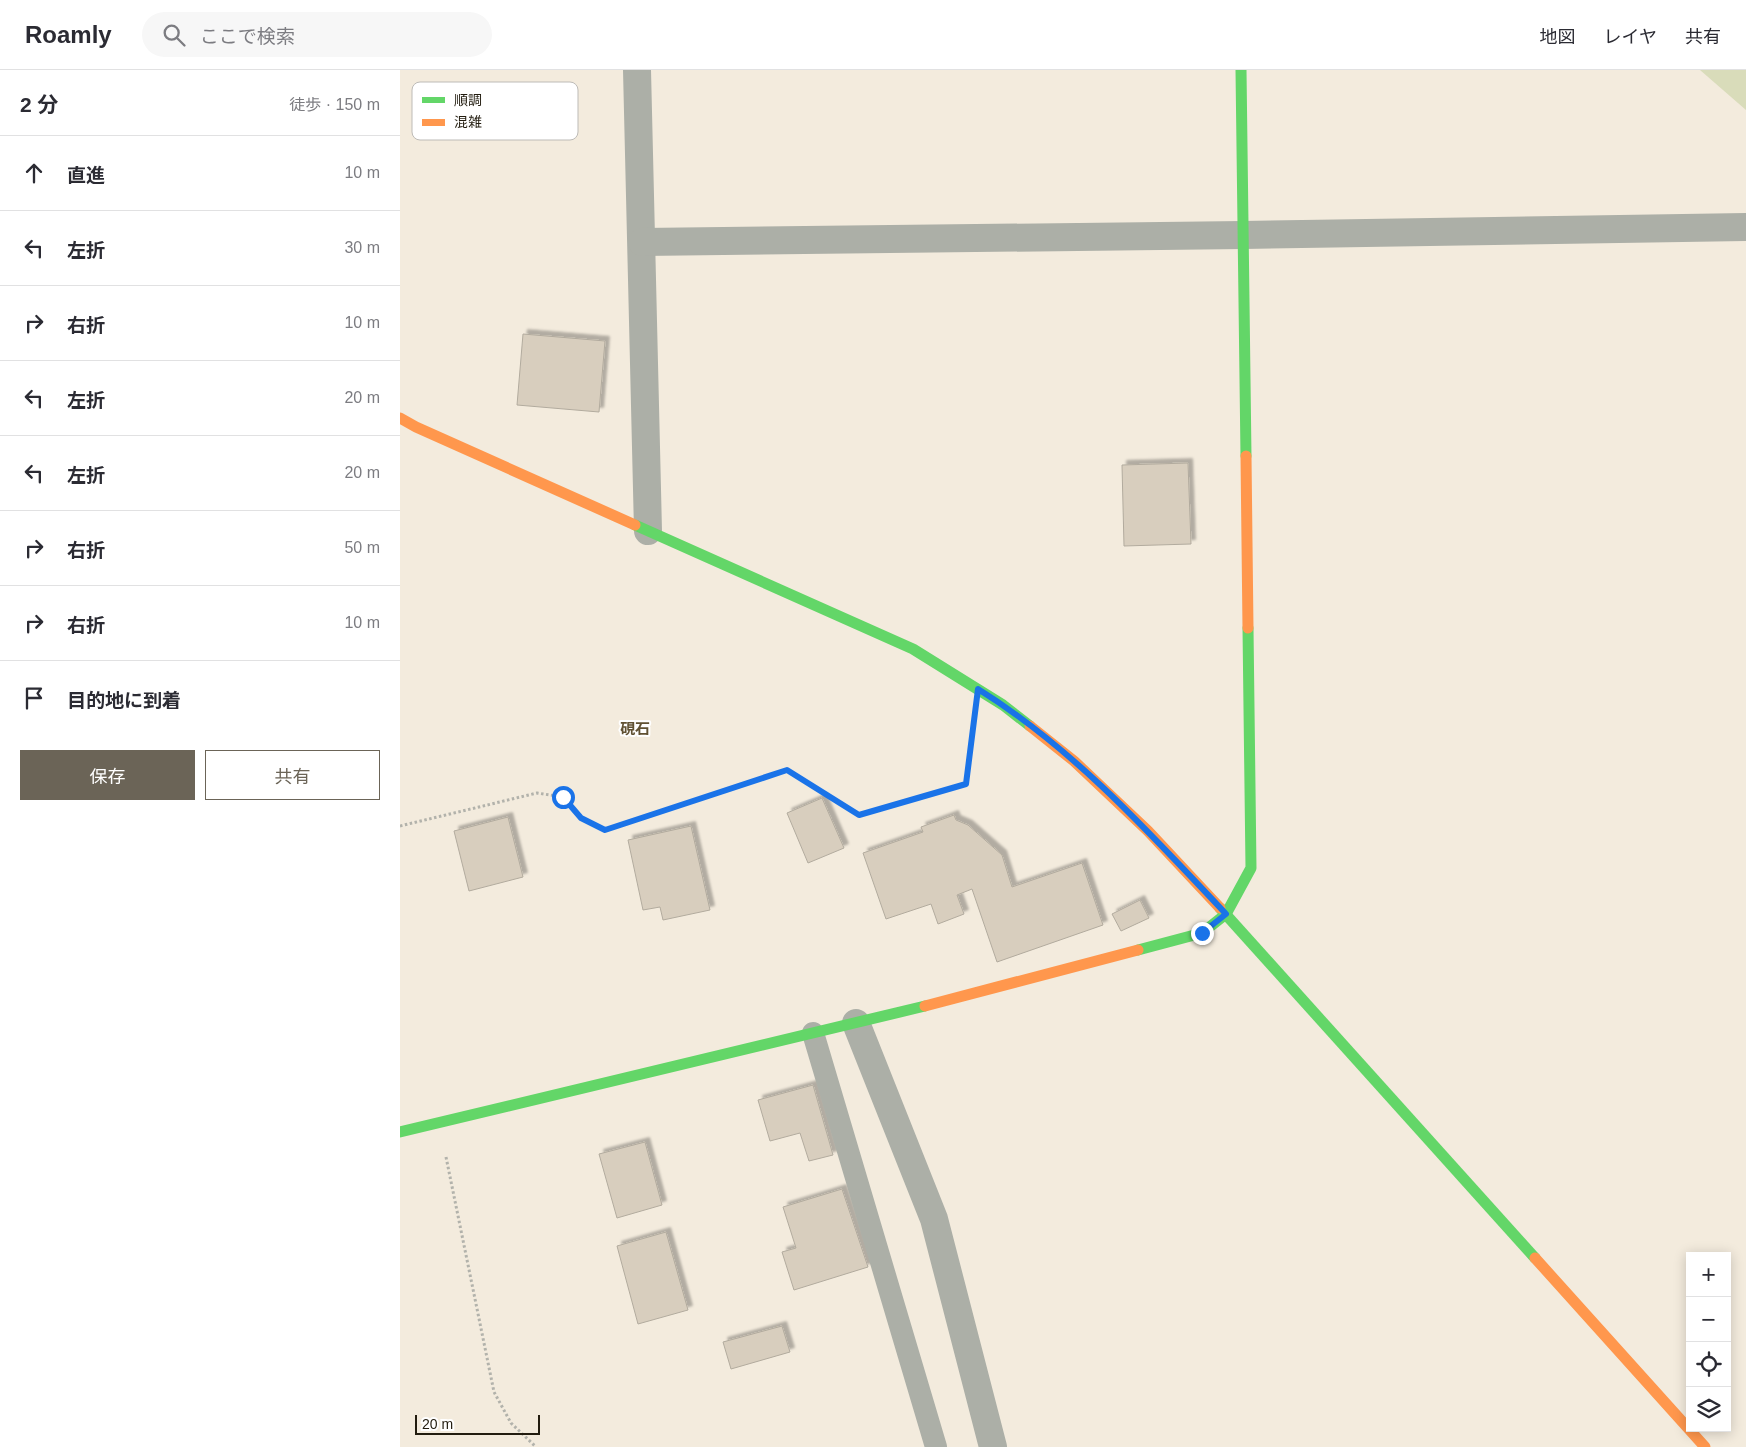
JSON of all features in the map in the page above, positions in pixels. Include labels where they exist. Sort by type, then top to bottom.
[{"type":"street","points":[[637,70],[648,531]]},
{"type":"street","points":[[400,1132],[856,1023],[1202,933],[1226,914],[1251,868],[1241,70]]},
{"type":"street","points":[[642,242],[1243,235],[1746,226]]},
{"type":"street","points":[[400,418],[416,428],[913,649],[1003,705],[1074,761],[1148,831],[1226,914],[1705,1447]]},
{"type":"street","points":[[856,1023],[934,1219],[993,1447]]},
{"type":"lane","points":[[813,1033],[936,1447]]},
{"type":"path","points":[[400,826],[537,793],[563,797],[581,818],[605,830],[787,770],[859,815],[966,784],[978,689]]},
{"type":"path","points":[[439,1122],[494,1392],[511,1423],[536,1447]]},
{"type":"green space","points":[[1700,70],[1746,70],[1746,110]]},
{"type":"building","points":[[523,334],[605,341],[599,412],[517,405]]},
{"type":"building","points":[[1188,463],[1191,544],[1124,546],[1122,465]]},
{"type":"building","points":[[822,798],[844,848],[808,863],[787,813]]},
{"type":"building","points":[[954,815],[956,820],[968,825],[1002,855],[1012,887],[1082,863],[1103,925],[997,962],[972,889],[957,895],[964,914],[938,924],[931,904],[886,919],[863,853],[923,832],[921,827]]},
{"type":"building","points":[[508,817],[523,877],[469,891],[454,831]]},
{"type":"building","points":[[691,826],[710,910],[663,920],[660,907],[643,910],[628,840]]},
{"type":"building","points":[[1140,900],[1149,918],[1121,931],[1112,914]]},
{"type":"building","points":[[813,1085],[833,1155],[809,1161],[800,1133],[770,1141],[758,1100]]},
{"type":"building","points":[[645,1142],[662,1205],[617,1218],[599,1154]]},
{"type":"building","points":[[842,1189],[868,1267],[794,1290],[782,1252],[796,1248],[783,1207]]},
{"type":"building","points":[[666,1232],[688,1310],[638,1324],[617,1246]]},
{"type":"building","points":[[782,1326],[790,1352],[731,1369],[723,1342]]},
{"type":"traffic: fast","points":[[1241,70],[1246,456]]},
{"type":"traffic: fast","points":[[635,525],[913,649],[1003,705],[1030,726]]},
{"type":"traffic: fast","points":[[1138,950],[1202,933],[1226,914],[1251,868],[1248,628]]},
{"type":"traffic: fast","points":[[1220,908],[1535,1258]]},
{"type":"traffic: fast","points":[[400,1132],[925,1006]]},
{"type":"traffic: slow","points":[[400,418],[416,427],[635,525]]},
{"type":"traffic: slow","points":[[1246,456],[1248,628]]},
{"type":"traffic: slow","points":[[1030,726],[1074,761],[1148,831],[1220,908]]},
{"type":"traffic: slow","points":[[925,1006],[1138,950]]},
{"type":"traffic: slow","points":[[1535,1258],[1705,1447]]},
{"type":"district","name":"硯石","points":[[635,729]]},
{"type":"route","points":[[563,797],[581,818],[605,830],[787,770],[859,815],[966,784],[978,689],[1003,705],[1074,761],[1148,831],[1226,914],[1202,933]]}]
